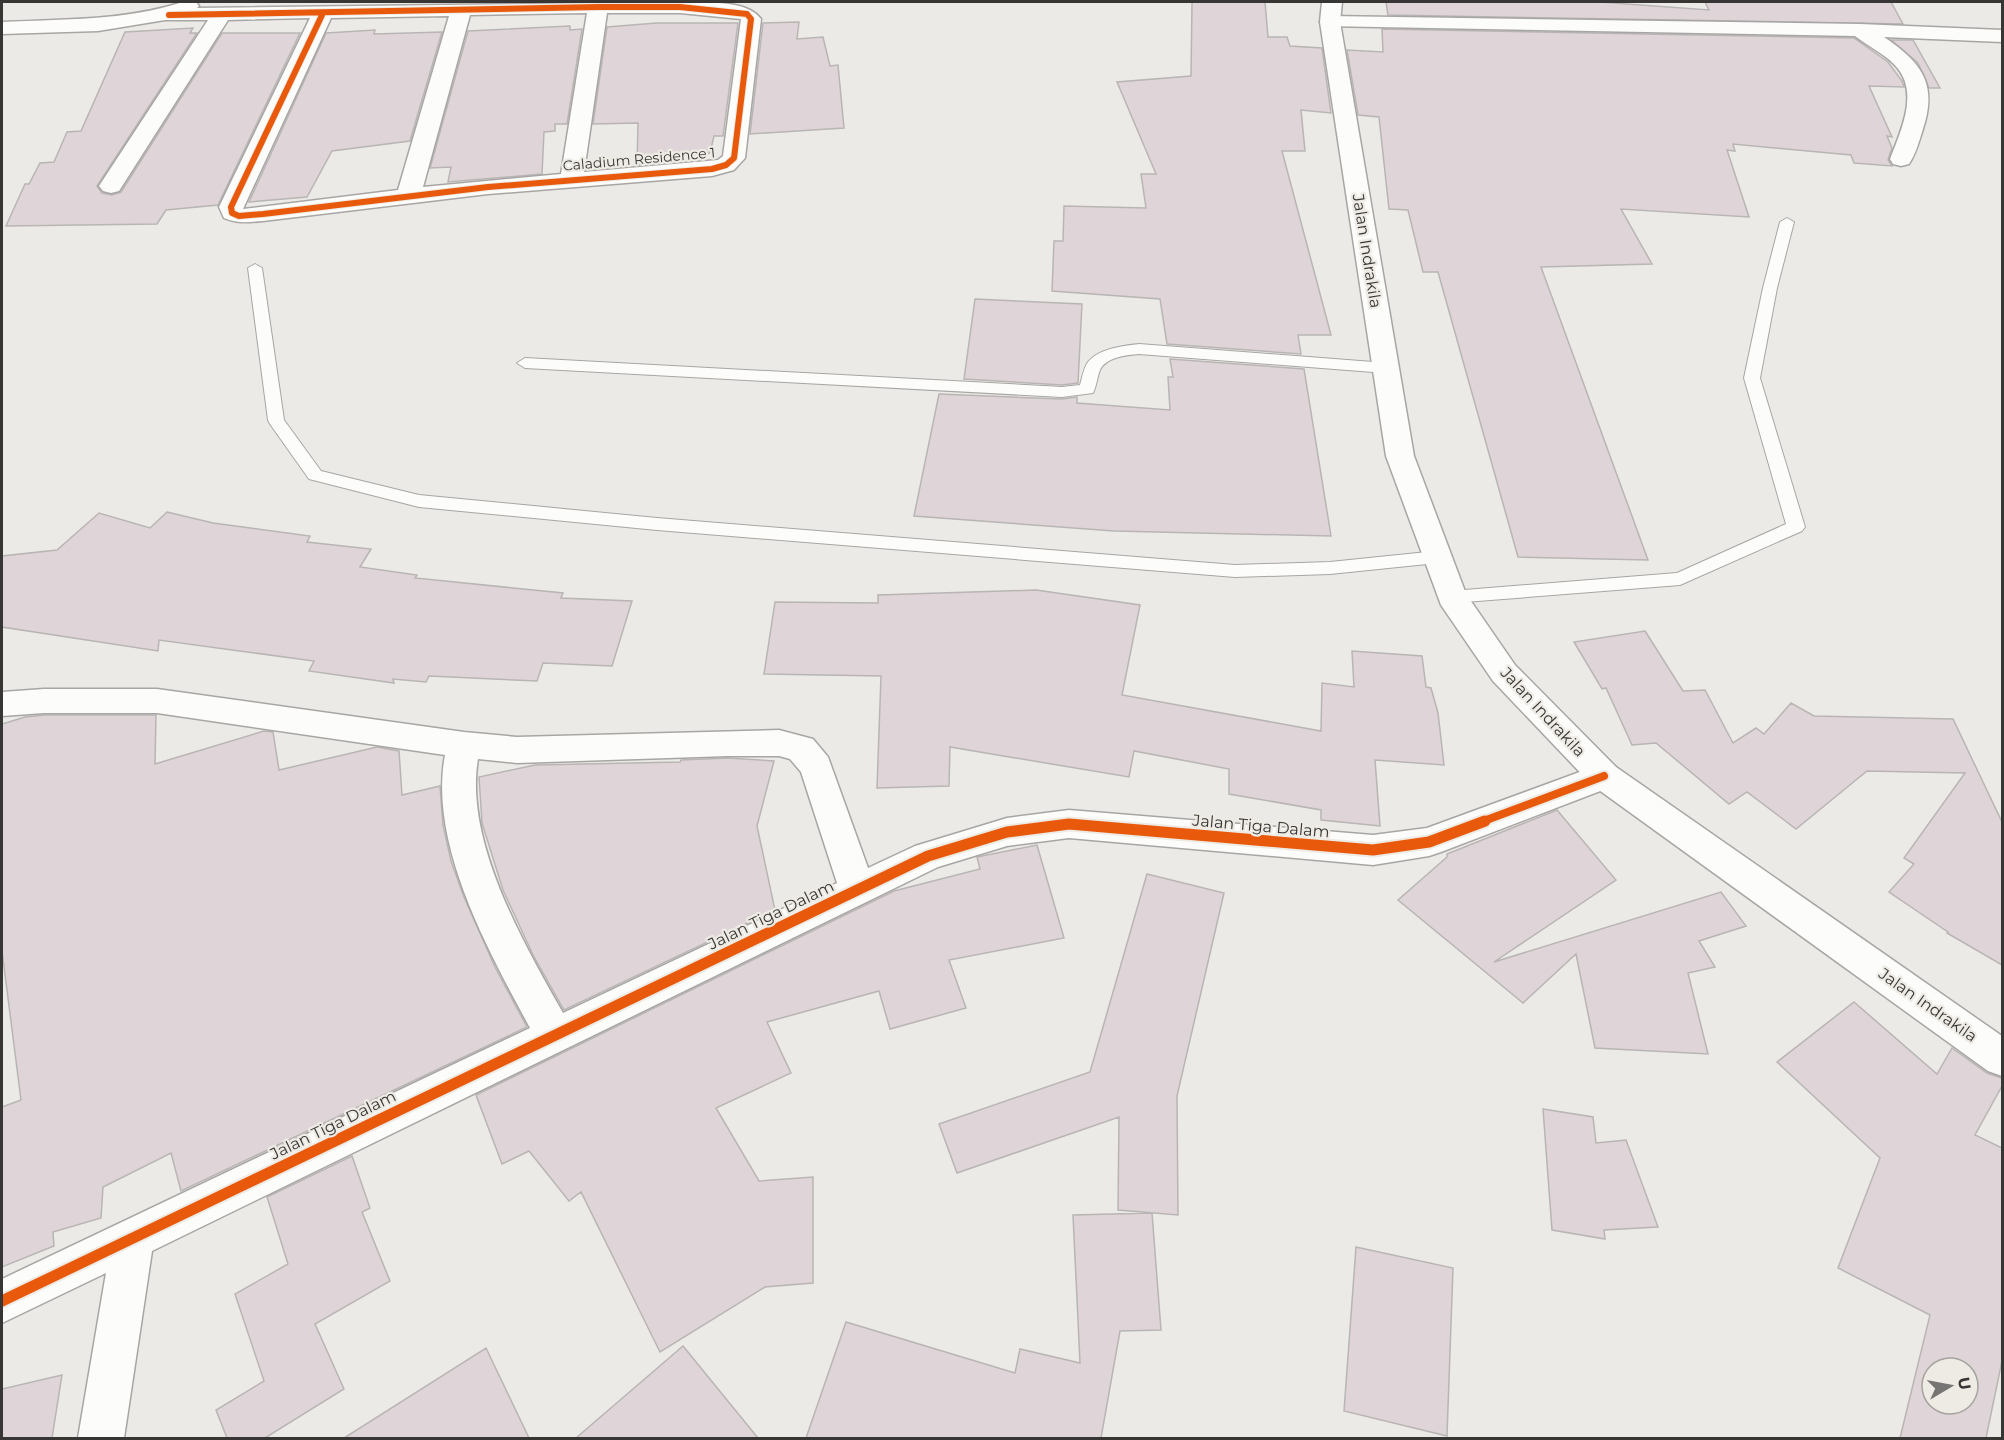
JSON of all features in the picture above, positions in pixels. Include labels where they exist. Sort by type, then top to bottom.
[{"type":"street","points":[[8,28],[94,24],[169,15],[199,2]]},
{"type":"street","name":"Caladium Residence 1","points":[[169,15],[598,7],[680,7],[747,14],[751,19],[735,155],[726,165],[712,169],[572,178],[409,194],[263,214],[240,216],[232,213],[231,207],[323,13]]},
{"type":"street","name":"Caladium Residence 1","points":[[572,178],[598,7]]},
{"type":"street","points":[[8,28],[29,10]]},
{"type":"street","points":[[409,194],[461,10]]},
{"type":"street","points":[[1331,12],[2002,36]]},
{"type":"street","name":"Jalan Indrakila","points":[[1331,12],[1401,456],[1452,597],[1504,673],[1604,776],[2002,1058]]},
{"type":"street","points":[[111,186],[222,14]]},
{"type":"street","points":[[1860,30],[1908,67],[1914,79],[1917,102],[1915,125],[1901,159]]},
{"type":"street","points":[[2,704],[44,701],[157,701],[464,745],[517,750],[779,743],[801,748],[816,766],[857,890]]},
{"type":"street","points":[[464,745],[458,778],[464,824],[478,882],[510,955],[555,1036]]},
{"type":"street","name":"Jalan Tiga Dalam","points":[[2,1301],[928,856],[1007,832],[1069,824],[1373,850],[1429,842],[1604,776]]},
{"type":"street","points":[[101,1438],[133,1238]]},
{"type":"lane","points":[[1452,597],[1680,579],[1796,527],[1752,378],[1786,222]]},
{"type":"lane","points":[[255,268],[276,420],[315,475],[420,501],[657,524],[1235,571],[1330,568],[1437,557]]},
{"type":"lane","points":[[525,363],[1062,392],[1087,388],[1094,365],[1108,355],[1139,350],[1219,354],[1386,368]]},
{"type":"building","points":[[1192,2],[1265,2],[1268,37],[1287,37],[1290,46],[1322,48],[1331,113],[1301,110],[1305,151],[1282,151],[1331,335],[1298,335],[1301,354],[1167,344],[1160,299],[1052,291],[1054,241],[1063,241],[1064,206],[1146,208],[1141,174],[1156,174],[1117,82],[1191,76]]},
{"type":"building","points":[[1386,2],[1600,2],[1709,10],[1705,2],[1891,2],[1903,24],[1388,15]]},
{"type":"building","points":[[799,22],[797,39],[823,37],[830,66],[838,65],[844,128],[750,134],[763,23]]},
{"type":"building","points":[[657,23],[738,23],[723,136],[714,136],[710,153],[679,156],[679,161],[637,165],[638,123],[593,124],[607,27]]},
{"type":"building","points":[[570,26],[570,30],[582,29],[567,124],[555,124],[555,131],[544,132],[542,174],[448,182],[451,167],[430,168],[468,31]]},
{"type":"building","points":[[193,28],[190,33],[197,33],[97,186],[102,193],[112,195],[121,192],[222,33],[300,33],[218,205],[166,210],[157,224],[6,226],[25,184],[29,184],[40,163],[54,162],[67,132],[81,131],[125,32]]},
{"type":"building","points":[[1382,29],[1854,38],[1888,62],[1902,81],[1904,87],[1869,86],[1892,137],[1887,136],[1892,148],[1888,160],[1892,166],[1854,163],[1851,155],[1733,144],[1735,151],[1727,150],[1749,217],[1621,209],[1652,264],[1541,267],[1648,560],[1518,557],[1438,272],[1423,272],[1408,210],[1389,209],[1379,117],[1358,115],[1347,50],[1383,52]]},
{"type":"building","points":[[375,30],[374,34],[442,32],[410,141],[332,151],[307,197],[249,202],[326,33]]},
{"type":"building","points":[[1891,40],[1913,40],[1940,88],[1929,88],[1918,63]]},
{"type":"building","points":[[975,299],[1082,304],[1078,383],[1062,385],[964,379]]},
{"type":"building","points":[[1170,359],[1304,369],[1331,536],[1114,531],[914,516],[939,394],[1062,399],[1077,397],[1077,403],[1170,410],[1168,377],[1173,377]]},
{"type":"building","points":[[167,512],[213,523],[310,536],[307,542],[371,549],[360,567],[417,575],[415,578],[563,593],[561,598],[632,601],[612,666],[543,663],[537,681],[429,676],[426,682],[393,679],[394,683],[309,671],[314,661],[159,640],[158,651],[2,627],[2,556],[57,550],[99,513],[150,528]]},
{"type":"building","points":[[1036,590],[1140,605],[1122,695],[1321,731],[1322,683],[1354,687],[1352,651],[1422,656],[1426,687],[1431,688],[1438,713],[1444,765],[1375,760],[1380,826],[1321,820],[1321,810],[1229,794],[1229,769],[1134,751],[1129,777],[950,747],[949,786],[877,788],[881,676],[764,674],[775,602],[878,603],[878,595]]},
{"type":"building","points":[[1645,631],[1683,691],[1705,690],[1733,743],[1756,728],[1764,734],[1791,703],[1814,716],[1953,719],[2002,822],[2002,965],[1947,933],[1889,892],[1914,864],[1904,858],[1965,773],[1867,771],[1796,829],[1747,792],[1729,804],[1656,743],[1632,745],[1606,688],[1602,689],[1574,642]]},
{"type":"building","points":[[156,715],[155,764],[264,731],[273,732],[279,770],[377,747],[399,751],[402,795],[440,786],[443,825],[451,861],[495,967],[527,1027],[181,1191],[171,1153],[103,1187],[101,1218],[53,1232],[54,1246],[2,1267],[2,1107],[21,1100],[2,951],[2,724],[25,717]]},
{"type":"building","points":[[728,758],[774,761],[757,826],[775,910],[564,1010],[533,955],[503,890],[482,823],[479,777],[535,765],[680,762],[681,760]]},
{"type":"building","points":[[1557,810],[1616,880],[1494,962],[1721,892],[1746,926],[1699,941],[1715,967],[1688,973],[1708,1054],[1595,1048],[1576,954],[1523,1003],[1398,900],[1447,857],[1447,854]]},
{"type":"building","points":[[1037,845],[1064,938],[949,960],[966,1008],[890,1029],[879,991],[767,1022],[791,1073],[716,1108],[759,1181],[813,1177],[813,1283],[765,1287],[660,1352],[581,1192],[569,1201],[529,1151],[502,1164],[476,1095],[894,891],[980,869],[977,857]]},
{"type":"building","points":[[1147,874],[1224,893],[1177,1096],[1178,1215],[1118,1210],[1119,1117],[957,1173],[939,1124],[1090,1072]]},
{"type":"building","points":[[1854,1002],[1937,1074],[1952,1048],[1987,1073],[2002,1078],[2002,1086],[1975,1135],[2002,1148],[2002,1361],[1986,1438],[1900,1438],[1920,1356],[1930,1315],[1838,1268],[1880,1158],[1777,1062]]},
{"type":"building","points":[[1543,1109],[1593,1117],[1596,1143],[1626,1140],[1658,1227],[1604,1230],[1605,1239],[1552,1230]]},
{"type":"building","points":[[352,1156],[370,1208],[362,1212],[390,1281],[315,1324],[344,1389],[265,1438],[227,1438],[216,1410],[264,1381],[235,1294],[288,1264],[267,1197]]},
{"type":"building","points":[[1152,1213],[1161,1330],[1120,1331],[1101,1438],[806,1438],[846,1322],[1015,1373],[1020,1349],[1080,1363],[1073,1215]]},
{"type":"building","points":[[1356,1247],[1453,1268],[1447,1436],[1344,1411]]},
{"type":"building","points":[[683,1346],[758,1438],[576,1438]]},
{"type":"building","points":[[486,1348],[529,1438],[344,1438]]},
{"type":"building","points":[[62,1375],[52,1438],[2,1438],[2,1389]]},
{"type":"cycle path","points":[[169,15],[598,7],[680,7],[747,14],[751,19],[734,158],[726,165],[712,169],[488,187],[263,214],[239,216],[232,213],[231,207],[323,13]]},
{"type":"cycle path","points":[[2,1301],[928,856],[1007,832],[1069,824],[1373,850],[1429,842],[1604,776]]}]
